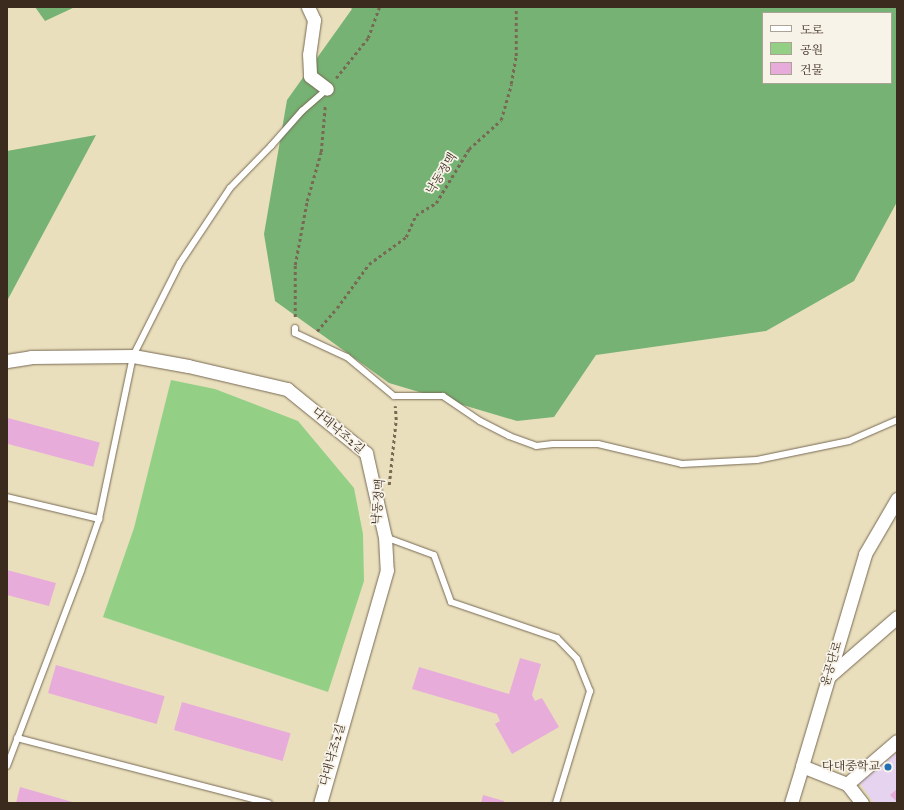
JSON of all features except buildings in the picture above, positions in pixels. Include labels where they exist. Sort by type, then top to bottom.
[{"type":"street","points":[[308,7],[314,20],[309,54],[310,76],[327,89]]},
{"type":"street","name":"다대낙조2길","points":[[7,361],[31,357],[133,356],[188,366],[286,389],[366,453],[385,537],[387,570],[320,803]]},
{"type":"street","name":"윤공단로","points":[[791,803],[865,554],[897,499]]},
{"type":"street","points":[[828,677],[897,617]]},
{"type":"street","points":[[847,784],[897,741]]},
{"type":"street","points":[[802,766],[847,784],[862,803]]},
{"type":"lane","points":[[7,766],[81,571],[99,519],[133,356],[180,263],[230,188],[271,146],[302,111],[327,89]]},
{"type":"lane","points":[[295,328],[295,333],[309,341],[348,357],[394,396],[443,396],[480,421],[509,436],[536,446],[553,444],[598,444],[682,464],[757,460],[849,441],[897,420]]},
{"type":"lane","points":[[7,498],[99,519]]},
{"type":"lane","points":[[385,537],[434,555],[451,602],[557,638],[577,659],[590,691],[556,803]]},
{"type":"lane","points":[[17,738],[269,803]]},
{"type":"path","points":[[295,328],[295,265],[307,200],[320,152],[327,89],[368,38],[379,7]]},
{"type":"path","name":"낙동정맥","points":[[309,341],[337,308],[369,264],[406,237],[416,215],[436,203],[468,149],[500,120],[516,56],[516,7]]},
{"type":"path","name":"낙동정맥","points":[[389,487],[396,420],[394,396]]},
{"type":"shaded area","name":"다대중학교","points":[[897,752],[897,803],[874,803],[860,783]]},
{"type":"green space","points":[[35,7],[75,7],[45,21]]},
{"type":"green space","points":[[350,7],[897,7],[897,202],[854,281],[766,331],[596,355],[554,417],[517,421],[389,383],[275,301],[264,234],[287,100],[352,9]]},
{"type":"green space","points":[[96,135],[7,301],[7,151]]},
{"type":"green space","points":[[171,380],[215,389],[298,421],[354,488],[363,534],[364,581],[328,692],[103,617],[134,528]]},
{"type":"place","name":"다대중학교","points":[[888,767]]}]
